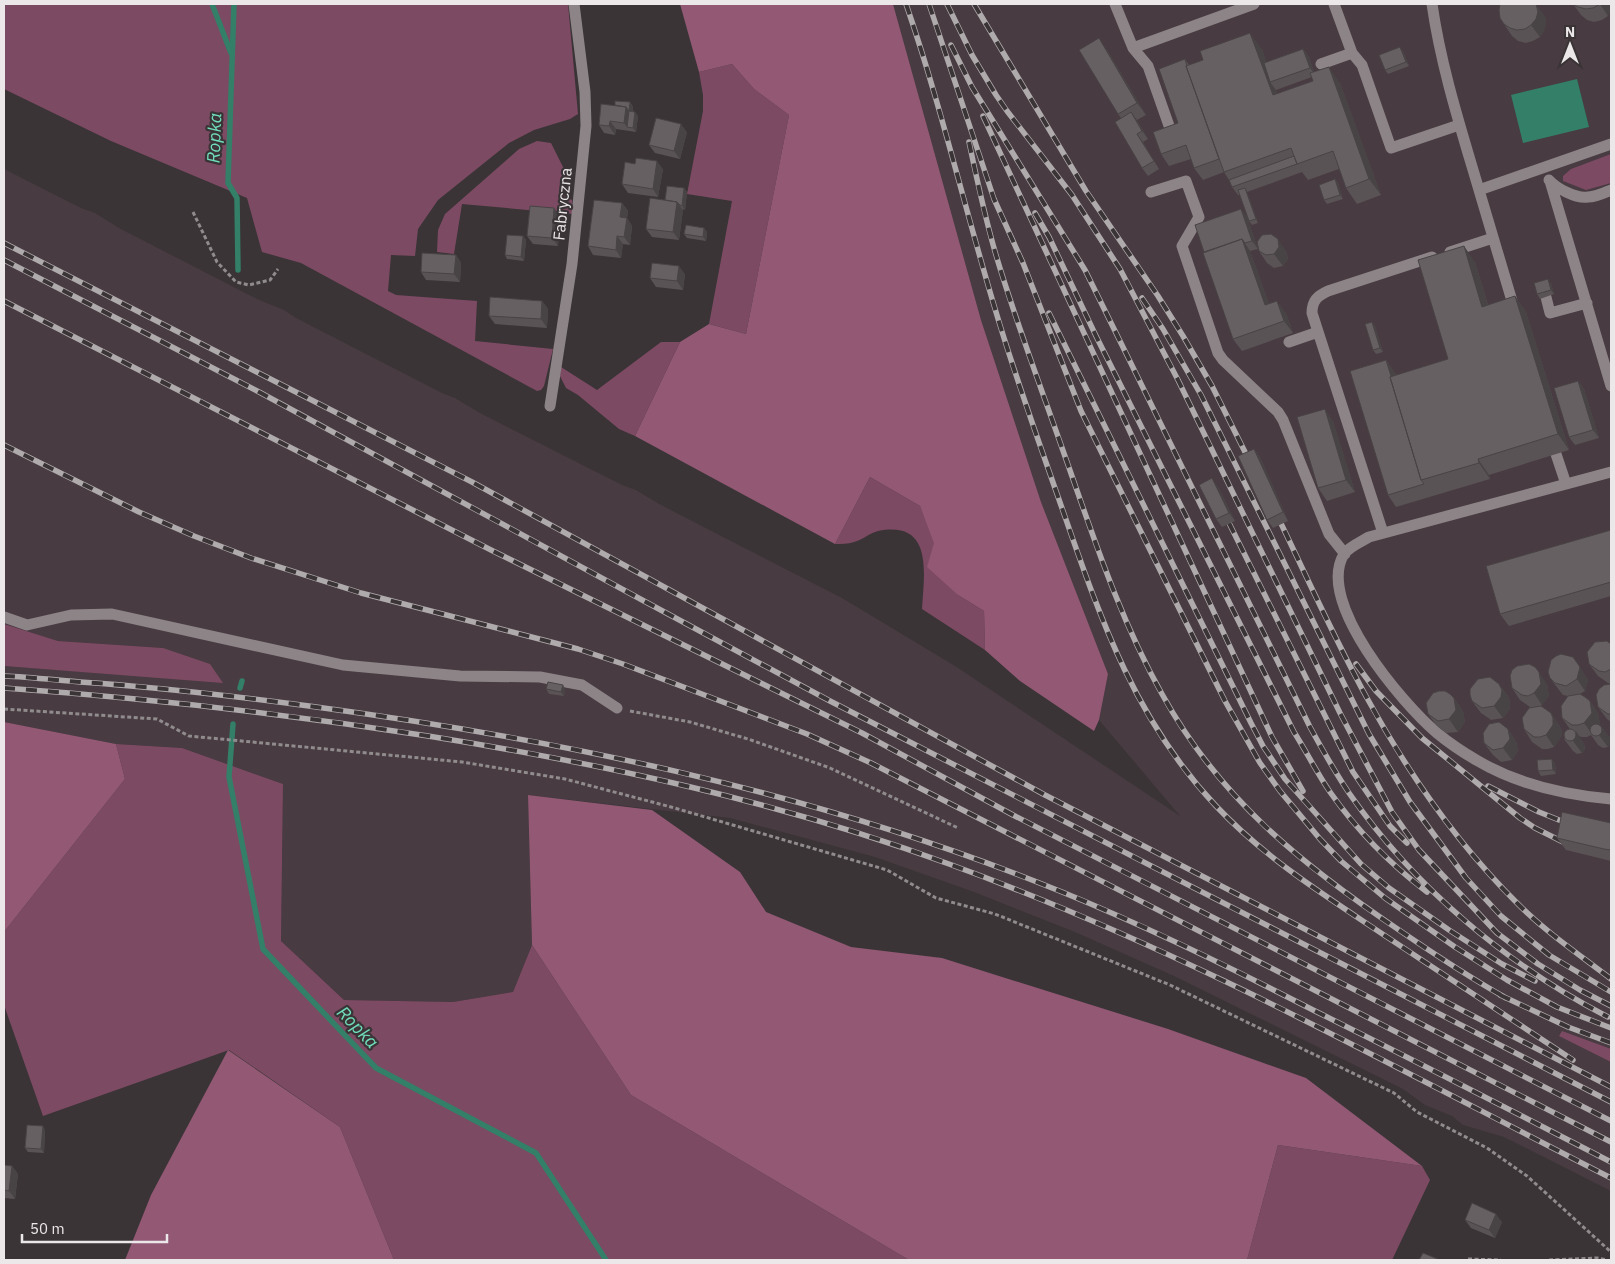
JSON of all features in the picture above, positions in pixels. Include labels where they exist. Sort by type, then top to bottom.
[{"type":"lane","name":"Fabryczna","points":[[550,406],[572,264],[586,126],[574,4]]},
{"type":"lane","points":[[1114,4],[1134,48],[1148,66],[1174,140]]},
{"type":"lane","points":[[1134,48],[1254,4]]},
{"type":"lane","points":[[1334,4],[1352,53],[1362,65],[1391,148],[1460,125]]},
{"type":"lane","points":[[1432,4],[1436,28],[1460,125],[1516,315]]},
{"type":"lane","points":[[1321,64],[1352,53]]},
{"type":"lane","points":[[1479,190],[1611,144]]},
{"type":"lane","points":[[1545,167],[1611,386]]},
{"type":"lane","points":[[1151,192],[1186,181],[1199,217],[1182,246],[1218,352],[1223,360],[1278,412],[1283,420],[1329,534],[1345,554]]},
{"type":"lane","points":[[1550,181],[1568,192],[1587,198],[1611,190]]},
{"type":"lane","points":[[1383,532],[1312,313],[1314,300],[1328,291],[1493,238]]},
{"type":"lane","points":[[1546,297],[1550,313],[1586,303]]},
{"type":"lane","points":[[1289,342],[1318,332]]},
{"type":"lane","points":[[1556,454],[1566,484]]},
{"type":"lane","points":[[1611,472],[1369,537],[1352,546],[1345,554],[1340,565],[1339,577],[1341,597],[1358,639],[1399,695],[1438,734],[1477,760],[1522,781],[1611,800]]},
{"type":"lane","points":[[4,617],[27,625],[72,615],[112,614],[343,665],[460,676],[540,677],[582,685],[617,708]]},
{"type":"path","points":[[193,212],[217,262],[236,282],[249,285],[270,280],[278,269]]},
{"type":"path","points":[[617,708],[690,722],[748,739],[802,758],[830,768],[958,828]]},
{"type":"path","points":[[4,709],[157,719],[189,736],[462,762],[565,780],[671,807],[887,870],[936,898],[995,914],[1170,985],[1394,1093],[1417,1112],[1487,1148],[1527,1176],[1611,1252]]},
{"type":"path","points":[[1549,1260],[1597,1258],[1607,1260]]},
{"type":"path","points":[[1468,1259],[1501,1260]]},
{"type":"shaded area","points":[[4,4],[568,4],[578,114],[570,119],[534,130],[509,143],[438,200],[418,229],[415,256],[391,255],[388,291],[396,295],[477,301],[475,341],[553,349],[544,386],[541,390],[537,391],[301,263],[262,252],[247,198],[111,141],[4,89]]},
{"type":"shaded area","points":[[680,4],[893,4],[981,320],[1041,502],[1108,674],[1099,720],[1094,731],[1020,681],[985,650],[984,611],[958,595],[927,567],[934,543],[920,506],[870,477],[835,544],[635,436],[680,342],[709,324],[746,334],[789,115],[754,89],[732,64],[699,72]]},
{"type":"shaded area","points":[[893,4],[1611,4],[1611,1191],[1504,1137],[1463,1125],[1452,1116],[1425,1105],[1403,1089],[1174,976],[1075,932],[974,892],[875,857],[730,818],[528,795],[532,945],[513,992],[453,1002],[344,1000],[281,941],[283,784],[182,748],[116,744],[4,722],[4,666],[157,677],[163,648],[58,641],[4,624],[4,169],[81,208],[95,213],[119,228],[257,299],[284,310],[296,318],[622,485],[636,490],[661,505],[842,598],[955,666],[1180,816],[1099,720],[1108,674],[1041,502],[981,320]]},
{"type":"shaded area","points":[[732,64],[754,89],[789,115],[746,334],[709,324],[732,201],[687,194],[703,111],[703,95],[699,72]]},
{"type":"shaded area","points":[[1577,79],[1589,127],[1523,143],[1511,95]]},
{"type":"shaded area","points":[[537,141],[551,143],[566,173],[562,194],[572,200],[573,214],[462,204],[454,254],[437,252],[438,230],[445,214],[519,149]]},
{"type":"shaded area","points":[[1611,154],[1611,183],[1586,190],[1563,181],[1563,176],[1571,169]]},
{"type":"shaded area","points":[[661,342],[680,342],[635,436],[619,429],[578,395],[566,388],[560,376],[561,367],[597,390]]},
{"type":"shaded area","points":[[870,477],[920,506],[958,595],[984,611],[985,650],[922,609],[924,566],[922,553],[917,542],[909,534],[896,530],[878,531],[854,542],[835,544]]},
{"type":"shaded area","points":[[4,624],[58,641],[163,648],[210,664],[223,683],[4,666]]},
{"type":"shaded area","points":[[4,722],[116,744],[125,779],[4,932]]},
{"type":"shaded area","points":[[116,744],[182,748],[283,784],[281,941],[344,1000],[453,1002],[513,992],[532,945],[631,1095],[909,1260],[394,1260],[340,1127],[229,1050],[43,1116],[4,1005],[4,932],[125,779]]},
{"type":"shaded area","points":[[528,795],[652,810],[740,872],[766,912],[851,947],[942,958],[1168,1029],[1306,1078],[1422,1166],[1278,1145],[1247,1260],[909,1260],[631,1095],[532,945]]},
{"type":"shaded area","points":[[1562,1031],[1611,1049],[1611,1062],[1559,1036]]},
{"type":"shaded area","points":[[228,1050],[340,1127],[394,1260],[125,1260],[151,1195]]},
{"type":"shaded area","points":[[1278,1145],[1422,1166],[1430,1180],[1392,1260],[1247,1260]]},
{"type":"building","points":[[1500,4],[1536,4],[1538,12],[1536,19],[1525,29],[1517,30],[1510,28],[1500,18]]},
{"type":"building","points":[[1573,4],[1600,4],[1586,9]]},
{"type":"building","points":[[1250,33],[1273,95],[1313,81],[1310,73],[1329,67],[1369,179],[1346,188],[1333,151],[1297,164],[1291,148],[1224,172],[1186,66],[1203,60],[1200,51]]},
{"type":"building","points":[[1099,38],[1137,103],[1118,114],[1079,50]]},
{"type":"building","points":[[1400,47],[1406,62],[1385,70],[1379,55]]},
{"type":"building","points":[[1303,49],[1310,68],[1270,82],[1264,63]]},
{"type":"building","points":[[1185,59],[1219,159],[1194,168],[1186,145],[1161,154],[1153,132],[1178,123],[1159,69]]},
{"type":"building","points":[[615,101],[630,102],[629,111],[626,107],[615,105]]},
{"type":"building","points":[[601,104],[626,107],[624,123],[610,121],[609,126],[599,125]]},
{"type":"building","points":[[629,111],[635,112],[633,128],[627,127]]},
{"type":"building","points":[[1131,112],[1142,131],[1137,134],[1154,161],[1142,168],[1115,122]]},
{"type":"building","points":[[656,118],[681,124],[674,151],[649,145]]},
{"type":"building","points":[[1294,156],[1297,164],[1232,187],[1229,180]]},
{"type":"building","points":[[636,158],[657,161],[653,189],[622,184],[625,162],[635,164]]},
{"type":"building","points":[[1335,179],[1340,195],[1324,200],[1319,185]]},
{"type":"building","points":[[667,186],[684,188],[682,206],[677,202],[665,200]]},
{"type":"building","points":[[1245,188],[1256,219],[1249,221],[1238,190]]},
{"type":"building","points":[[650,198],[677,202],[673,232],[646,229]]},
{"type":"building","points":[[594,200],[622,203],[620,217],[627,218],[624,237],[617,236],[616,250],[588,246]]},
{"type":"building","points":[[530,206],[554,208],[552,238],[527,236]]},
{"type":"building","points":[[1241,209],[1252,241],[1245,243],[1242,239],[1204,252],[1195,225]]},
{"type":"building","points":[[686,225],[704,228],[703,237],[684,234]]},
{"type":"building","points":[[1271,234],[1278,239],[1279,247],[1274,254],[1266,255],[1259,251],[1257,242],[1262,235]]},
{"type":"building","points":[[507,235],[523,236],[521,257],[505,255]]},
{"type":"building","points":[[1242,239],[1265,305],[1277,301],[1284,321],[1233,339],[1203,253]]},
{"type":"building","points":[[1464,246],[1482,307],[1515,296],[1558,434],[1478,459],[1479,463],[1421,480],[1390,377],[1448,359],[1418,260]]},
{"type":"building","points":[[422,253],[456,255],[454,274],[421,272]]},
{"type":"building","points":[[652,263],[679,266],[677,281],[650,278]]},
{"type":"building","points":[[1548,279],[1551,290],[1537,294],[1534,283]]},
{"type":"building","points":[[490,297],[542,301],[541,319],[489,316]]},
{"type":"building","points":[[1372,322],[1380,348],[1373,350],[1365,324]]},
{"type":"building","points":[[1386,360],[1421,480],[1424,484],[1388,495],[1350,371]]},
{"type":"building","points":[[1578,381],[1593,430],[1569,437],[1554,388]]},
{"type":"building","points":[[1325,409],[1346,480],[1318,488],[1297,417]]},
{"type":"building","points":[[1254,449],[1283,512],[1267,520],[1238,456]]},
{"type":"building","points":[[1212,478],[1229,513],[1216,519],[1199,485]]},
{"type":"building","points":[[1611,530],[1611,582],[1500,614],[1486,566]]},
{"type":"building","points":[[1607,641],[1611,644],[1611,669],[1605,672],[1599,671],[1589,664],[1587,652],[1595,642]]},
{"type":"building","points":[[1561,654],[1573,657],[1580,667],[1577,679],[1566,686],[1555,683],[1550,678],[1548,672],[1551,660]]},
{"type":"building","points":[[1529,664],[1539,672],[1541,684],[1534,693],[1528,696],[1522,695],[1512,688],[1510,676],[1512,670],[1517,666]]},
{"type":"building","points":[[1490,677],[1499,684],[1502,690],[1501,697],[1494,706],[1482,708],[1472,701],[1470,689],[1478,679]]},
{"type":"building","points":[[548,682],[563,685],[561,692],[546,689]]},
{"type":"building","points":[[1611,684],[1611,714],[1608,714],[1598,707],[1596,695],[1604,685]]},
{"type":"building","points":[[1445,691],[1454,698],[1456,710],[1449,719],[1438,721],[1428,714],[1426,703],[1433,693]]},
{"type":"building","points":[[1580,694],[1590,701],[1592,713],[1584,723],[1572,725],[1562,718],[1561,706],[1568,696]]},
{"type":"building","points":[[1541,706],[1551,713],[1553,725],[1546,735],[1534,737],[1524,729],[1522,718],[1529,708]]},
{"type":"building","points":[[1499,722],[1508,729],[1510,739],[1503,748],[1493,750],[1484,743],[1483,733],[1489,724]]},
{"type":"building","points":[[1594,724],[1598,724],[1602,730],[1598,736],[1594,736],[1590,732],[1590,728]]},
{"type":"building","points":[[1572,729],[1575,730],[1575,740],[1568,741],[1565,740],[1564,733],[1565,730]]},
{"type":"building","points":[[1552,759],[1553,770],[1538,771],[1537,760]]},
{"type":"building","points":[[1562,812],[1611,823],[1611,850],[1557,838]]},
{"type":"building","points":[[27,1125],[43,1126],[41,1149],[25,1148]]},
{"type":"building","points":[[4,1165],[12,1166],[9,1191],[4,1190]]},
{"type":"building","points":[[1472,1203],[1496,1214],[1489,1230],[1465,1220]]},
{"type":"building","points":[[1423,1253],[1440,1260],[1419,1260]]},
{"type":"waterway","points":[[212,4],[231,53]]},
{"type":"waterway","name":"Ropka","points":[[234,4],[228,183],[237,198],[238,270]]},
{"type":"waterway","name":"Ropka","points":[[240,688],[242,681]]},
{"type":"waterway","name":"Ropka","points":[[233,724],[229,777],[263,949],[376,1068],[536,1153],[606,1260]]},
{"type":"railway","points":[[906,4],[942,119],[996,312],[1077,551],[1123,667],[1163,739],[1216,806],[1276,860],[1342,907],[1573,1060]]},
{"type":"railway","points":[[929,4],[994,199],[1023,263],[1081,411],[1225,701],[1260,763],[1280,791],[1320,839],[1341,861],[1385,898],[1455,947],[1507,980],[1557,1007],[1611,1028]]},
{"type":"railway","points":[[947,4],[972,55],[996,95],[1072,195],[1120,269],[1178,380],[1340,713],[1392,812],[1419,850],[1497,933],[1538,964],[1580,990],[1611,1006]]},
{"type":"railway","points":[[974,4],[1086,191],[1183,336],[1212,386],[1251,464]]},
{"type":"railway","points":[[951,45],[972,87],[1085,270],[1310,727],[1349,793],[1403,861],[1465,921],[1534,973],[1608,1017]]},
{"type":"railway","points":[[983,116],[1272,737],[1303,791]]},
{"type":"railway","points":[[969,142],[985,213],[1003,279],[1095,540],[1119,603],[1146,664],[1185,731],[1209,766],[1236,797],[1296,854],[1399,930],[1506,998]]},
{"type":"railway","points":[[1035,213],[1049,237],[1096,336],[1294,732],[1325,785],[1362,833],[1387,858],[1427,892]]},
{"type":"railway","points":[[4,243],[472,482],[1045,795],[1611,1087]]},
{"type":"railway","points":[[4,260],[261,393],[830,701],[1611,1102]]},
{"type":"railway","points":[[1142,298],[1163,329],[1201,395],[1369,734],[1410,802],[1466,878],[1501,916],[1549,955],[1611,992]]},
{"type":"railway","points":[[4,301],[491,550],[862,733],[1013,815],[1611,1121]]},
{"type":"railway","points":[[1049,313],[1251,723],[1263,746],[1285,779],[1361,864],[1389,888],[1502,964],[1535,981]]},
{"type":"railway","points":[[4,445],[139,512],[251,558],[361,593],[578,649],[623,664],[807,734],[871,763],[1611,1142]]},
{"type":"railway","points":[[1275,511],[1331,629],[1367,698],[1417,781],[1475,858],[1519,905],[1552,934],[1611,979]]},
{"type":"railway","points":[[1229,523],[1353,772],[1390,826],[1407,843]]},
{"type":"railway","points":[[1356,664],[1376,691],[1422,738],[1520,818],[1535,828],[1571,846]]},
{"type":"railway","points":[[4,676],[138,686],[223,695],[402,719],[494,734],[678,772],[859,820],[949,849],[1037,882],[1143,927],[1247,976],[1611,1162]]},
{"type":"railway","points":[[4,688],[216,708],[428,736],[626,772],[691,787],[821,822],[949,864],[1119,932],[1285,1010],[1611,1178]]},
{"type":"railway","points":[[1488,786],[1539,812],[1574,826]]},
{"type":"railway","points":[[1500,995],[1568,1027],[1611,1043]]}]
